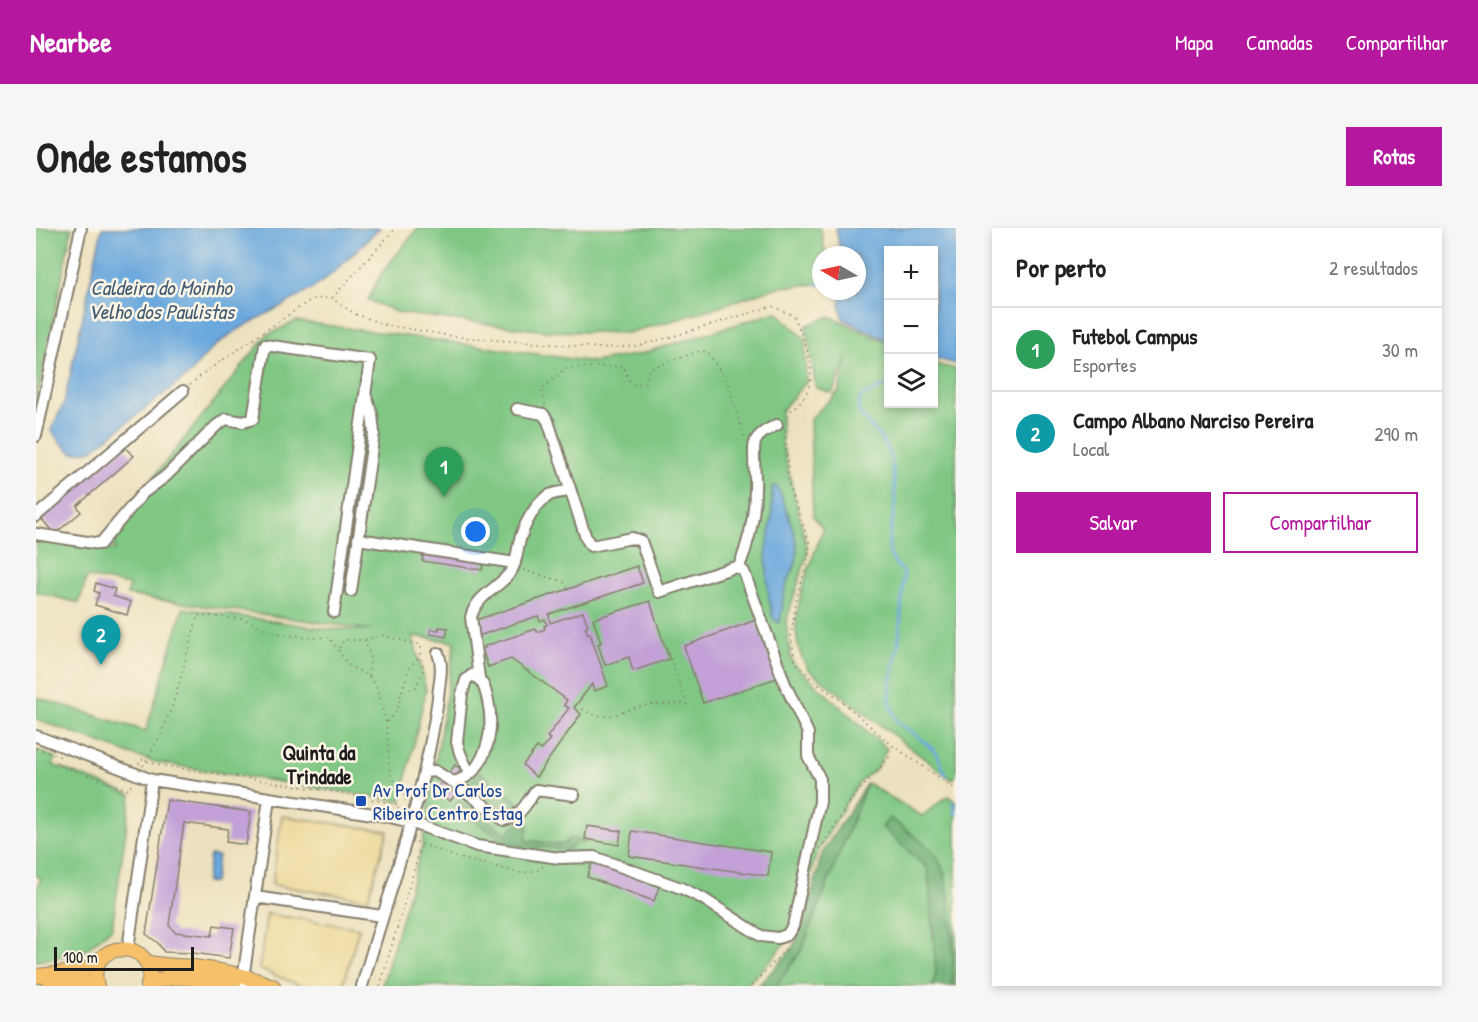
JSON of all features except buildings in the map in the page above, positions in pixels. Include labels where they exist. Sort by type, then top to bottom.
[{"type":"main road","points":[[50,986],[76,983],[96,985],[97,966],[106,954],[113,950],[128,949],[141,956],[146,962],[149,969],[148,985],[164,978],[180,978],[273,986]]},
{"type":"main road","points":[[146,962],[159,966],[209,969],[240,983]]},
{"type":"main road","points":[[36,976],[77,972],[97,966]]},
{"type":"street","points":[[36,436],[81,228]]},
{"type":"street","points":[[36,534],[100,544],[143,493],[166,476],[216,426],[226,419],[243,422],[253,419],[265,345],[370,360],[334,612]]},
{"type":"street","points":[[36,516],[183,391]]},
{"type":"street","points":[[351,591],[374,433],[372,414],[366,394]]},
{"type":"street","points":[[517,409],[543,414],[548,421],[586,538],[591,546],[632,538],[641,542],[659,592],[738,567],[747,548],[756,491],[754,445],[758,437],[783,426]]},
{"type":"street","points":[[453,782],[464,779],[477,764],[488,744],[491,726],[485,687],[479,678],[471,617],[473,609],[478,600],[505,578],[514,565],[525,522],[547,497],[570,490]]},
{"type":"street","points":[[358,539],[514,565]]},
{"type":"street","points":[[36,736],[152,780],[319,805],[410,822],[477,846],[560,858],[594,857],[681,888],[702,898],[761,936],[778,938],[787,935],[792,929],[820,802],[820,779],[808,756],[808,733],[785,684],[744,572],[738,567]]},
{"type":"street","points":[[362,986],[425,772],[435,721],[442,662],[438,653]]},
{"type":"street","points":[[469,773],[459,753],[457,742],[462,694],[466,680],[472,675],[479,678]]},
{"type":"street","points":[[425,772],[435,771],[504,820],[511,819],[519,813],[536,790],[574,795]]},
{"type":"street","points":[[128,949],[152,780]]},
{"type":"street","points":[[240,983],[269,799]]},
{"type":"street","points":[[255,897],[382,916]]},
{"type":"path","points":[[331,298],[396,228]]},
{"type":"path","points":[[183,391],[205,372],[312,299],[331,298],[355,314],[386,325],[458,337],[603,348],[636,346],[772,306],[794,316],[812,364],[804,397],[788,412],[783,426],[789,488],[799,520],[810,544],[796,601],[791,636],[795,661],[813,681],[837,697],[891,745],[956,789]]},
{"type":"path","points":[[545,417],[542,389],[556,374],[566,368],[624,366],[628,379],[634,385],[645,381],[649,369],[700,351],[708,352],[728,384],[745,441]]},
{"type":"path","points":[[514,565],[565,583],[568,589]]},
{"type":"path","points":[[138,775],[161,735],[173,705],[198,615],[244,619],[271,632],[309,638],[329,637],[348,666],[369,676],[377,688],[386,722],[390,774],[403,792],[406,802]]},
{"type":"path","points":[[338,649],[344,640],[365,640],[382,635],[421,645],[420,657],[424,669],[416,687],[401,693]]},
{"type":"path","points":[[365,640],[370,656],[369,676]]},
{"type":"path","points":[[667,647],[688,709]]},
{"type":"path","points":[[386,722],[399,707],[410,666],[420,657]]},
{"type":"path","points":[[582,709],[594,715],[609,716],[641,706],[673,705],[686,702]]},
{"type":"path","points":[[819,852],[851,800],[892,754]]},
{"type":"path","points":[[380,986],[421,844]]},
{"type":"path","points":[[752,986],[790,943]]},
{"type":"green space","points":[[36,228],[72,228],[36,403]]},
{"type":"green space","points":[[418,228],[820,228],[824,246],[812,246],[812,284],[778,287],[686,317],[627,333],[546,331],[399,313],[368,300],[381,274]]},
{"type":"green space","points":[[777,312],[805,339],[806,382],[781,411],[782,444],[808,552],[786,622],[791,658],[794,665],[887,749],[876,769],[853,791],[817,853],[794,931],[772,959],[745,986],[382,986],[422,847],[455,642],[413,636],[426,690],[401,801],[159,763],[36,719],[36,697],[146,731],[183,608],[328,629],[372,630],[127,595],[129,585],[87,577],[79,603],[36,592],[36,538],[114,550],[116,547],[100,544],[267,335],[296,321],[594,362],[640,354]]},
{"type":"green space","points":[[829,316],[884,341],[884,408],[938,408],[938,365],[956,369],[956,773],[952,780],[809,670],[800,654],[797,618],[800,600],[823,529],[813,516],[810,419],[839,391],[848,356],[832,393],[816,388],[806,326]]},
{"type":"green space","points":[[36,750],[56,758],[53,765],[131,795],[112,928],[82,953],[36,961],[36,890],[41,878],[36,876]]},
{"type":"green space","points":[[480,772],[519,805],[512,813],[469,785]]},
{"type":"green space","points":[[867,783],[922,816],[948,796],[956,802],[956,986],[953,986],[953,937],[945,874],[890,818],[883,827],[928,868],[936,972],[933,986],[776,986],[801,951]]},
{"type":"green space","points":[[867,783],[801,951],[776,986],[758,986],[792,949],[804,922],[822,853]]},
{"type":"green space","points":[[459,801],[507,834],[515,825],[528,824],[526,840],[562,845],[570,839],[584,840],[584,844],[577,843],[567,850],[509,844],[455,807]]},
{"type":"green space","points":[[890,818],[928,847],[937,857],[943,869],[950,901],[953,986],[933,986],[936,972],[928,869],[882,827]]},
{"type":"sand","points":[[282,816],[388,831],[368,899],[272,885]]},
{"type":"sand","points":[[267,914],[359,928],[343,986],[302,986],[259,969]]},
{"type":"water","name":"Caldeira do Moinho Velho dos Paulistas","points":[[102,228],[380,228],[323,281],[219,343],[204,356],[192,372],[92,450],[73,453],[51,430],[64,403]]},
{"type":"water","points":[[836,228],[956,228],[956,364],[938,359],[938,246],[884,246],[884,339],[843,319],[841,300],[866,300],[866,246],[839,246]]},
{"type":"water","points":[[776,486],[792,526],[797,553],[795,565],[784,591],[779,623],[773,619],[768,592],[766,556],[772,515],[772,487]]},
{"type":"water","points":[[210,855],[218,856],[214,883],[206,882]]},
{"type":"waterway","points":[[884,386],[860,398],[858,411],[886,446],[891,457],[895,490],[889,549],[892,559],[904,573],[899,639],[890,687],[890,705],[898,723],[914,733],[937,753],[946,775]]},
{"type":"waterway","points":[[953,802],[956,814]]},
{"type":"place","name":"Futebol Campus","points":[[444,497]]},
{"type":"place","name":"Campo Albano Narciso Pereira","points":[[101,665]]},
{"type":"place","name":"Av Prof Dr Carlos Ribeiro Centro Estag","points":[[361,801]]},
{"type":"district","name":"Quinta da Trindade","points":[[319,765]]}]
